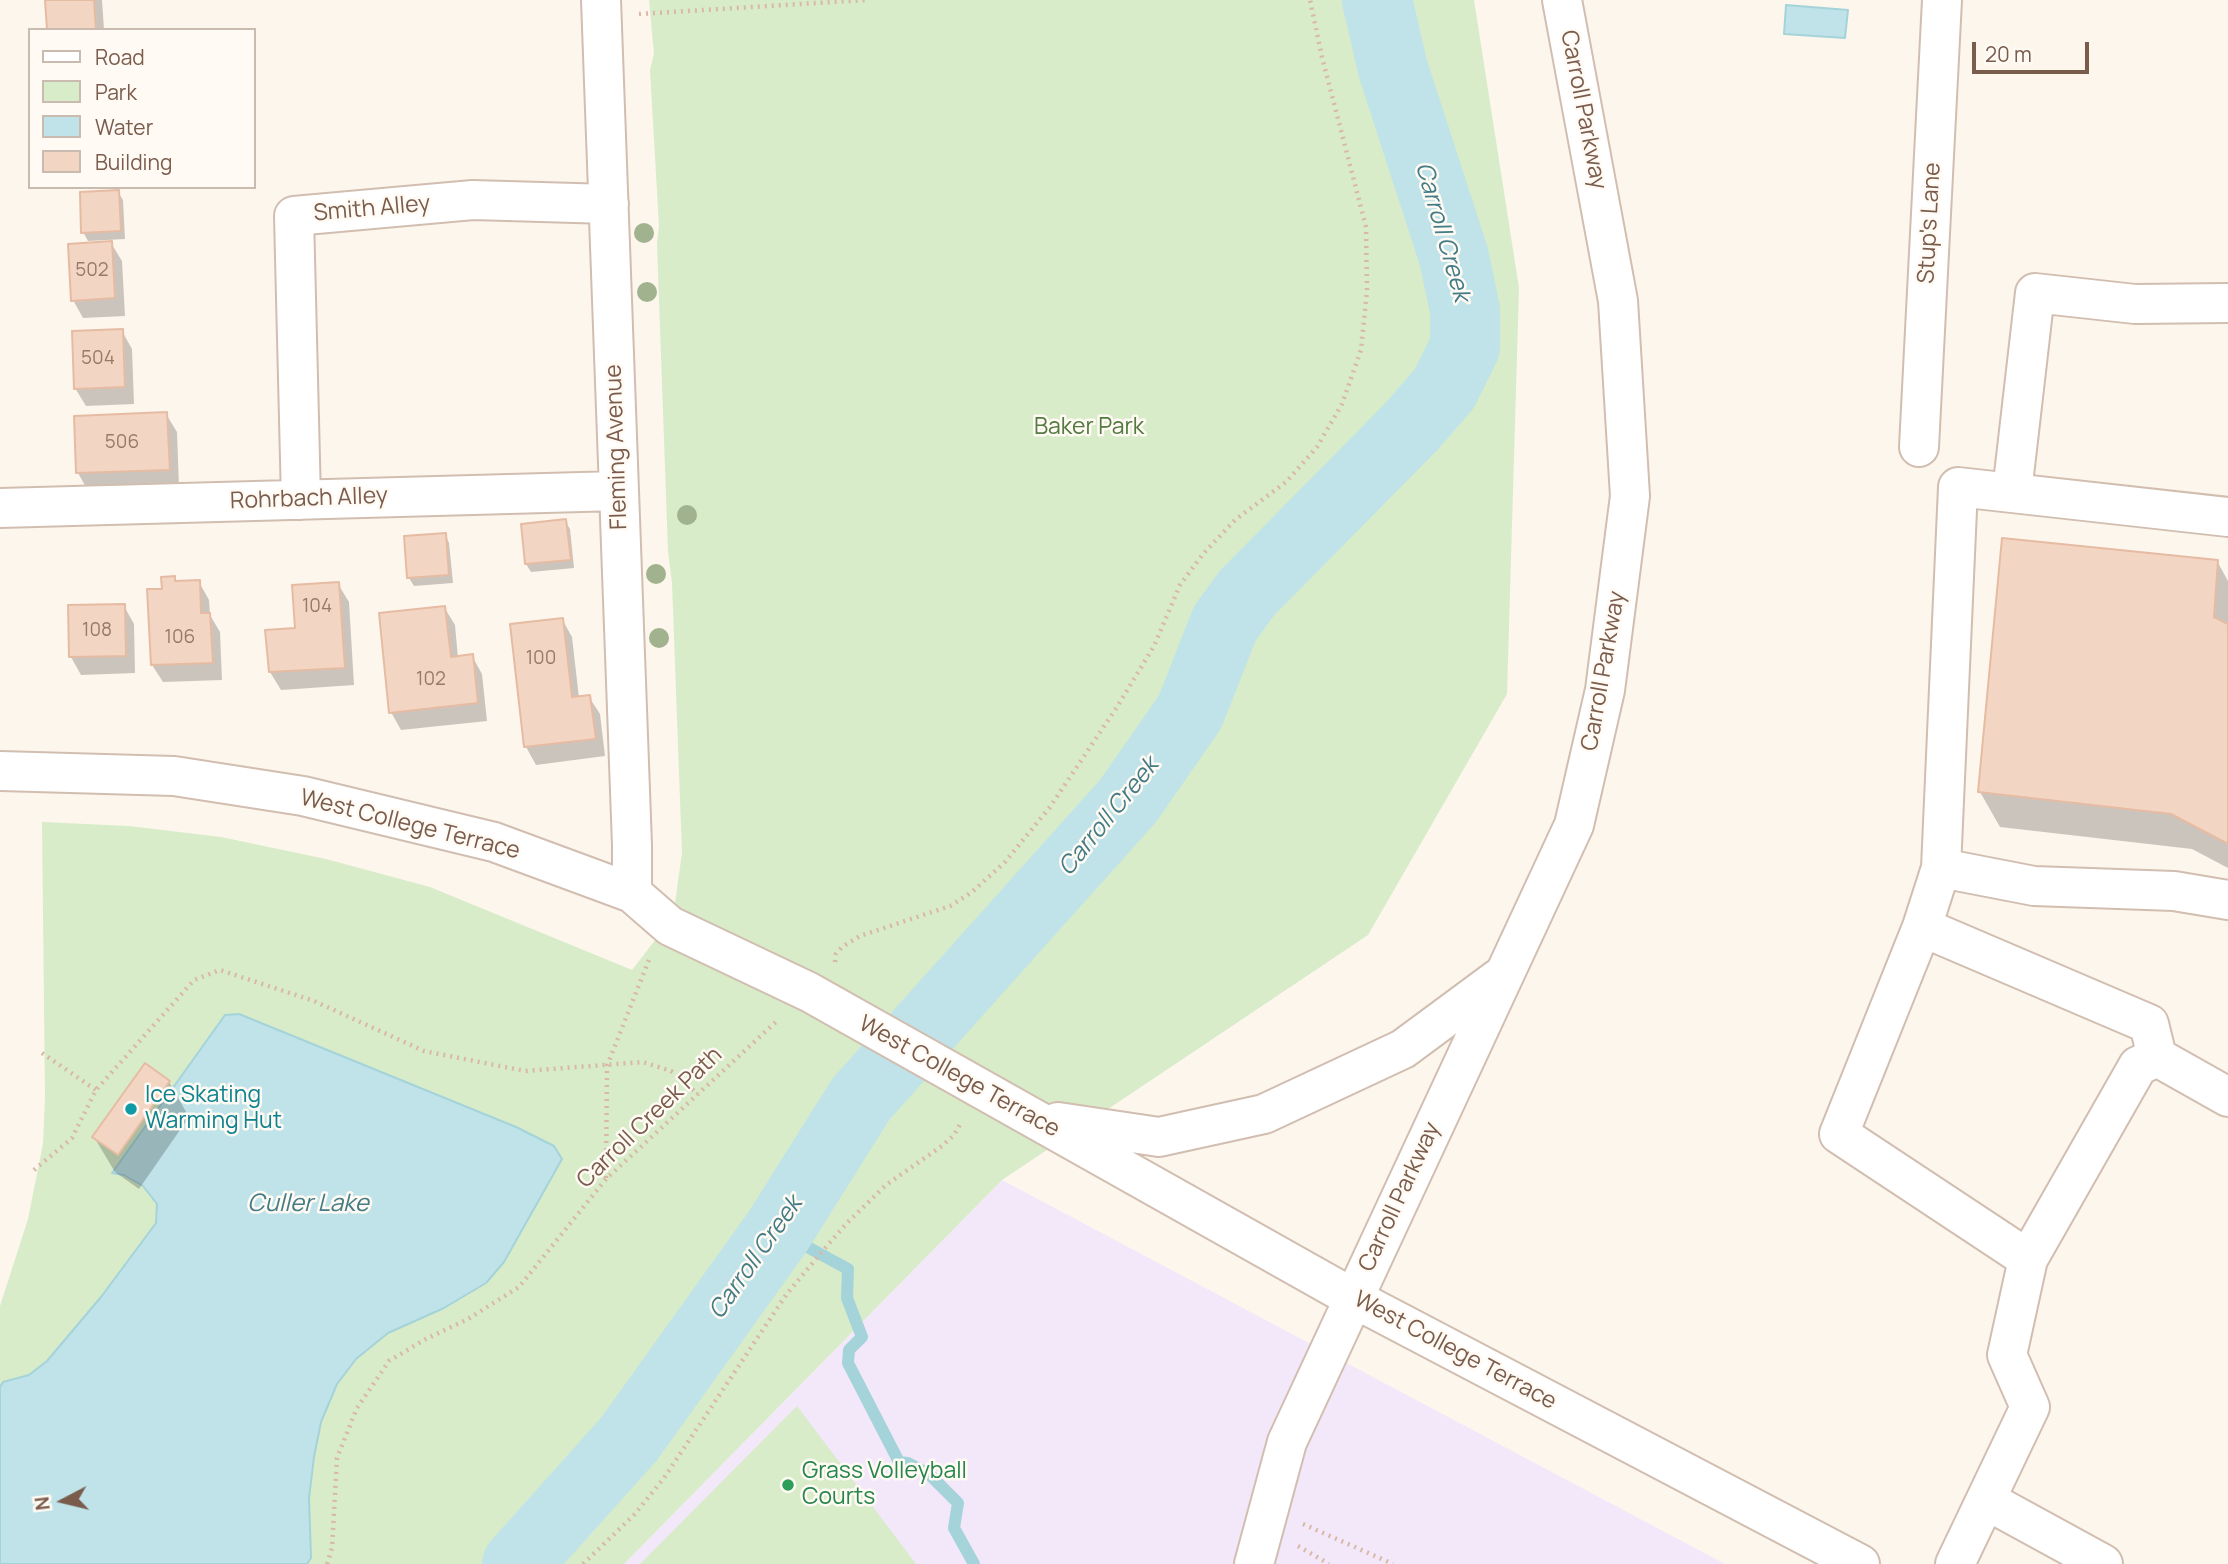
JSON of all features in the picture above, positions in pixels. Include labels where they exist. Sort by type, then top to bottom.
[{"type":"street","name":"Carroll Parkway","points":[[1254,1564],[1287,1442],[1574,825],[1605,690],[1630,496],[1618,301],[1562,0]]},
{"type":"street","name":"Stup's Lane","points":[[1919,447],[1942,0]]},
{"type":"street","name":"Fleming Avenue","points":[[602,8],[632,893]]},
{"type":"street","name":"Smith Alley","points":[[301,500],[294,216],[473,200],[608,204]]},
{"type":"street","points":[[2011,492],[2035,293],[2135,304],[2228,303]]},
{"type":"street","points":[[2028,1259],[1839,1134],[1922,927],[1941,868],[1958,487],[2228,517]]},
{"type":"street","name":"Rohrbach Alley","points":[[0,508],[618,491]]},
{"type":"street","name":"West College Terrace","points":[[0,771],[174,776],[303,796],[494,842],[632,893],[670,926],[809,992],[1353,1298],[1860,1564]]},
{"type":"street","points":[[1941,868],[2034,886],[2174,891],[2228,901]]},
{"type":"street","points":[[1922,927],[2149,1024],[2157,1057],[2228,1097]]},
{"type":"street","points":[[1035,1119],[1159,1137],[1264,1114],[1403,1049],[1504,975]]},
{"type":"street","points":[[1955,1564],[2030,1407],[2007,1355],[2028,1259],[2137,1066],[2157,1057]]},
{"type":"street","points":[[1986,1500],[2103,1564]]},
{"type":"path","points":[[602,8],[865,0]]},
{"type":"path","name":"Carroll Creek Path","points":[[327,1564],[332,1548],[337,1458],[357,1408],[388,1362],[424,1340],[468,1319],[519,1287],[606,1179],[809,992],[834,967],[836,954],[842,947],[860,936],[950,906],[972,892],[1005,862],[1050,807],[1118,707],[1154,646],[1180,585],[1195,565],[1235,520],[1286,482],[1317,447],[1342,404],[1361,350],[1367,291],[1366,227],[1310,0]]},
{"type":"path","points":[[606,1179],[607,1066],[651,954]]},
{"type":"path","points":[[34,1170],[72,1138],[96,1090],[194,980],[220,970],[314,1002],[424,1051],[525,1071],[643,1062],[671,1071],[698,1094]]},
{"type":"path","points":[[42,1053],[96,1090]]},
{"type":"path","points":[[583,1564],[634,1515],[664,1478],[786,1296],[838,1234],[886,1185],[954,1135],[962,1121],[971,1083]]},
{"type":"path","points":[[1303,1524],[1394,1564]]},
{"type":"path","points":[[1297,1546],[1329,1564]]},
{"type":"shaded area","points":[[1002,1180],[1725,1564],[624,1564]]},
{"type":"green space","name":"Baker Park","points":[[649,0],[1474,0],[1519,288],[1507,694],[1368,935],[1002,1180],[624,1564],[0,1564],[0,1306],[28,1219],[43,1144],[45,1097],[42,822],[129,826],[221,837],[326,859],[430,887],[632,970],[673,917],[682,853],[672,583],[668,551],[657,244],[659,226],[650,70],[654,54]]},
{"type":"green space","name":"Grass Volleyball Courts","points":[[797,1406],[916,1564],[640,1564]]},
{"type":"water","points":[[1786,5],[1848,10],[1845,38],[1784,34]]},
{"type":"water","name":"Culler Lake","points":[[239,1014],[516,1127],[554,1146],[562,1159],[504,1262],[486,1283],[444,1308],[388,1333],[356,1359],[337,1384],[321,1422],[314,1457],[309,1498],[311,1558],[307,1564],[0,1564],[0,1387],[3,1382],[29,1375],[47,1361],[101,1297],[156,1223],[157,1204],[143,1186],[124,1175],[112,1173],[225,1015]]},
{"type":"building","points":[[45,0],[94,0],[96,28],[47,28]]},
{"type":"building","points":[[119,190],[121,231],[81,233],[80,192]]},
{"type":"building","points":[[112,241],[115,298],[71,301],[68,244]]},
{"type":"building","points":[[123,329],[125,387],[74,389],[72,331]]},
{"type":"building","points":[[167,412],[170,470],[76,473],[74,416]]},
{"type":"building","points":[[566,519],[571,560],[525,564],[521,524]]},
{"type":"building","points":[[446,533],[449,575],[407,578],[404,536]]},
{"type":"building","points":[[2002,538],[2218,560],[2214,617],[2228,624],[2228,844],[2171,814],[1978,792]]},
{"type":"building","points":[[175,576],[175,581],[200,580],[201,613],[210,613],[213,663],[151,665],[147,589],[162,589],[161,577]]},
{"type":"building","points":[[339,582],[345,668],[269,672],[265,630],[295,628],[292,585]]},
{"type":"building","points":[[125,604],[126,656],[69,657],[68,605]]},
{"type":"building","points":[[445,606],[451,657],[473,654],[478,703],[389,713],[379,613]]},
{"type":"building","points":[[563,618],[572,697],[590,695],[596,739],[524,747],[510,624]]},
{"type":"building","name":"Ice Skating Warming Hut","points":[[145,1063],[170,1081],[118,1155],[92,1137]]},
{"type":"waterway","name":"Carroll Creek","points":[[517,1564],[629,1439],[778,1231],[861,1099],[1128,801],[1190,712],[1225,623],[1247,593],[1411,427],[1444,389],[1465,347],[1465,310],[1454,257],[1393,69],[1377,0]]},
{"type":"waterway","points":[[778,1231],[848,1269],[847,1298],[862,1337],[849,1350],[848,1363],[899,1462],[908,1463],[929,1474],[958,1503],[954,1528],[974,1564]]},
{"type":"place","name":"Ice Skating Warming Hut","points":[[131,1109]]},
{"type":"place","name":"Grass Volleyball Courts","points":[[788,1485]]}]
